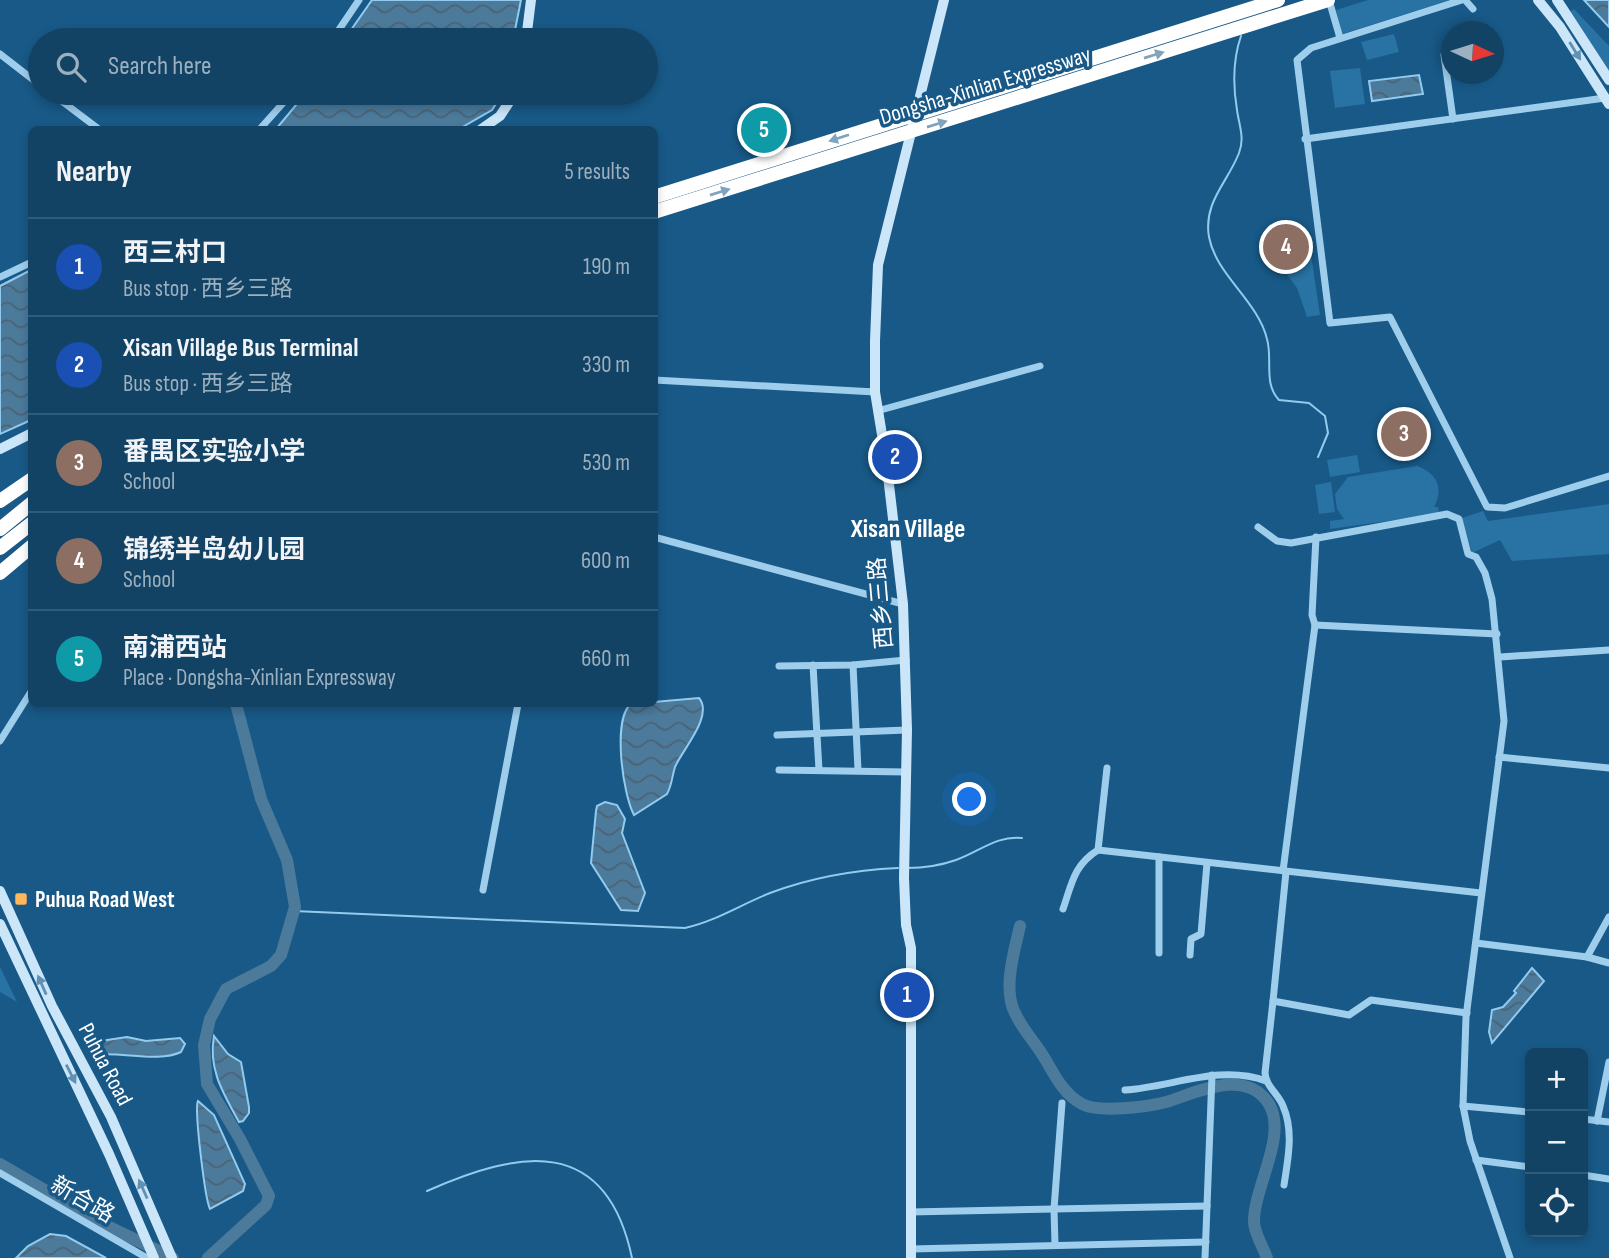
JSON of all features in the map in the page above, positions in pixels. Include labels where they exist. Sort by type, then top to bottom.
[{"type":"highway","name":"Dongsha-Xinlian Expressway","points":[[658,196],[1278,0]]},
{"type":"highway","name":"Dongsha-Xinlian Expressway","points":[[658,211],[1329,0]]},
{"type":"highway","points":[[0,501],[28,482]]},
{"type":"highway","points":[[0,529],[28,506]]},
{"type":"highway","points":[[0,548],[28,526]]},
{"type":"highway","points":[[0,573],[28,549]]},
{"type":"street","points":[[340,28],[359,0]]},
{"type":"street","points":[[528,28],[531,0]]},
{"type":"street","name":"西乡三路","points":[[911,1254],[911,948],[906,925],[905,878],[906,660],[903,604],[886,459],[875,392],[878,265],[944,0]]},
{"type":"street","points":[[1329,0],[1340,38]]},
{"type":"street","points":[[1473,9],[1463,0],[1311,48],[1297,61],[1330,323],[1390,317],[1487,507],[1505,509],[1609,476]]},
{"type":"street","points":[[1305,139],[1607,101],[1560,27],[1538,0]]},
{"type":"street","points":[[1557,0],[1609,80]]},
{"type":"street","points":[[0,54],[28,76]]},
{"type":"street","points":[[1448,84],[1453,119]]},
{"type":"street","points":[[67,105],[95,126]]},
{"type":"street","points":[[263,126],[282,105]]},
{"type":"street","points":[[486,126],[500,116],[507,105]]},
{"type":"street","points":[[0,277],[28,264]]},
{"type":"street","points":[[877,411],[1040,366]]},
{"type":"street","points":[[658,380],[875,392]]},
{"type":"street","points":[[0,449],[28,435]]},
{"type":"street","points":[[1258,527],[1277,541],[1291,543],[1447,514],[1459,519],[1468,554],[1476,557],[1485,573],[1500,657],[1504,721],[1480,893],[1467,1013],[1464,1106],[1476,1160],[1510,1258]]},
{"type":"street","points":[[1266,1081],[1284,872],[1315,625],[1312,615],[1316,537]]},
{"type":"street","points":[[658,538],[903,604]]},
{"type":"street","points":[[1315,625],[1497,634]]},
{"type":"street","points":[[1500,657],[1609,650]]},
{"type":"street","points":[[779,666],[853,665],[906,660]]},
{"type":"street","points":[[813,665],[819,770]]},
{"type":"street","points":[[853,665],[858,770]]},
{"type":"street","points":[[0,741],[28,696]]},
{"type":"street","points":[[483,890],[516,707]]},
{"type":"street","points":[[777,735],[907,730]]},
{"type":"street","points":[[1499,757],[1609,768]]},
{"type":"street","points":[[1098,850],[1107,768]]},
{"type":"street","points":[[779,770],[906,772]]},
{"type":"street","points":[[1063,909],[1083,859],[1098,850],[1480,893]]},
{"type":"street","points":[[1159,857],[1159,953]]},
{"type":"street","points":[[1190,955],[1191,939],[1200,934],[1207,863]]},
{"type":"street","name":"Puhua Road","points":[[0,891],[52,1006],[111,1117],[171,1255]]},
{"type":"street","points":[[1587,957],[1609,917]]},
{"type":"street","name":"Puhua Road","points":[[0,924],[104,1142],[150,1253]]},
{"type":"street","points":[[1476,943],[1587,957],[1609,963]]},
{"type":"street","points":[[1273,1001],[1349,1015],[1371,1000],[1467,1013]]},
{"type":"street","points":[[1597,1121],[1609,1062]]},
{"type":"street","points":[[1206,1258],[1212,1075]]},
{"type":"street","points":[[1125,1090],[1153,1088],[1212,1075],[1251,1076],[1266,1081],[1284,1108],[1290,1136],[1284,1185]]},
{"type":"street","points":[[1055,1245],[1054,1209],[1062,1103]]},
{"type":"street","points":[[1464,1106],[1525,1112]]},
{"type":"street","points":[[1588,1120],[1609,1122]]},
{"type":"street","points":[[1476,1160],[1525,1166]]},
{"type":"street","name":"新合路","points":[[0,1172],[150,1253]]},
{"type":"street","points":[[1588,1176],[1609,1179]]},
{"type":"street","points":[[910,1212],[1207,1206]]},
{"type":"street","points":[[911,1254],[1055,1245],[1206,1242]]},
{"type":"shaded area","points":[[1368,0],[1450,0],[1342,34],[1336,10]]},
{"type":"shaded area","points":[[1574,9],[1609,46],[1609,80],[1567,13]]},
{"type":"shaded area","points":[[1394,34],[1399,52],[1367,60],[1361,42]]},
{"type":"shaded area","points":[[1360,68],[1365,104],[1335,108],[1330,71]]},
{"type":"shaded area","points":[[1311,254],[1320,315],[1307,317],[1297,288],[1277,258]]},
{"type":"shaded area","points":[[1357,455],[1360,472],[1330,477],[1327,460]]},
{"type":"shaded area","points":[[1417,466],[1437,482],[1438,494],[1434,507],[1438,507],[1439,514],[1330,529],[1330,521],[1344,519],[1337,509],[1335,494],[1348,477]]},
{"type":"shaded area","points":[[1331,482],[1335,512],[1319,514],[1315,485]]},
{"type":"shaded area","points":[[1609,504],[1609,554],[1512,561],[1500,540],[1472,553],[1462,518],[1483,511],[1488,521]]},
{"type":"shaded area","points":[[0,967],[17,1002],[0,992]]},
{"type":"water","points":[[372,0],[521,0],[515,28],[352,28]]},
{"type":"water","points":[[1584,0],[1609,0],[1609,27]]},
{"type":"water","points":[[1419,75],[1423,94],[1372,101],[1369,81]]},
{"type":"water","points":[[296,105],[495,105],[492,110],[464,126],[278,126]]},
{"type":"water","points":[[28,272],[28,421],[0,434],[0,286]]},
{"type":"water","points":[[699,698],[703,705],[703,714],[675,767],[667,794],[634,815],[623,775],[622,725],[629,707],[658,707],[658,702]]},
{"type":"water","points":[[605,802],[617,805],[625,819],[622,833],[645,893],[638,911],[621,910],[591,863],[597,806]]},
{"type":"water","points":[[1532,968],[1544,981],[1492,1043],[1489,1032],[1492,1010],[1503,1007]]},
{"type":"water","points":[[214,1036],[228,1054],[241,1062],[249,1107],[249,1113],[243,1121],[239,1122],[218,1080],[213,1059]]},
{"type":"water","points":[[127,1037],[146,1041],[180,1038],[185,1044],[181,1052],[150,1057],[92,1055],[87,1043]]},
{"type":"water","points":[[198,1101],[214,1115],[245,1184],[243,1191],[210,1209],[197,1120]]},
{"type":"water","points":[[50,1234],[66,1236],[106,1258],[16,1258],[28,1246]]},
{"type":"waterway","points":[[1241,36],[1236,54],[1234,82],[1241,147],[1213,203],[1208,225],[1209,237],[1220,264],[1262,325],[1269,347],[1270,379],[1274,393],[1279,400],[1309,403],[1325,416],[1328,433],[1318,457]]},
{"type":"waterway","points":[[208,1258],[266,1205],[269,1196],[240,1139],[207,1084],[204,1045],[210,1019],[226,989],[271,966],[281,955],[295,907],[287,860],[261,799],[237,707]]},
{"type":"waterway","points":[[907,868],[944,864],[1004,839],[1022,838]]},
{"type":"waterway","points":[[294,911],[685,928],[801,883],[849,873],[898,868]]},
{"type":"waterway","points":[[1020,926],[1010,971],[1012,1005],[1021,1024],[1058,1080],[1074,1099],[1089,1107],[1136,1107],[1166,1102],[1206,1089],[1234,1085],[1259,1093],[1269,1104],[1275,1131],[1255,1209],[1254,1223],[1267,1258]]},
{"type":"waterway","points":[[427,1191],[461,1177],[525,1161],[554,1163],[580,1171],[602,1189],[620,1218],[632,1258]]},
{"type":"waterway","points":[[0,1164],[101,1223],[173,1258]]},
{"type":"place","name":"南浦西站","points":[[764,130]]},
{"type":"place","name":"锦绣半岛幼儿园","points":[[1286,247]]},
{"type":"place","name":"番禺区实验小学","points":[[1404,434]]},
{"type":"place","name":"Xisan Village Bus Terminal","points":[[895,457]]},
{"type":"place","name":"Puhua Road West","points":[[21,899]]},
{"type":"place","name":"西三村口","points":[[907,995]]},
{"type":"district","name":"Xisan Village","points":[[908,528]]}]
